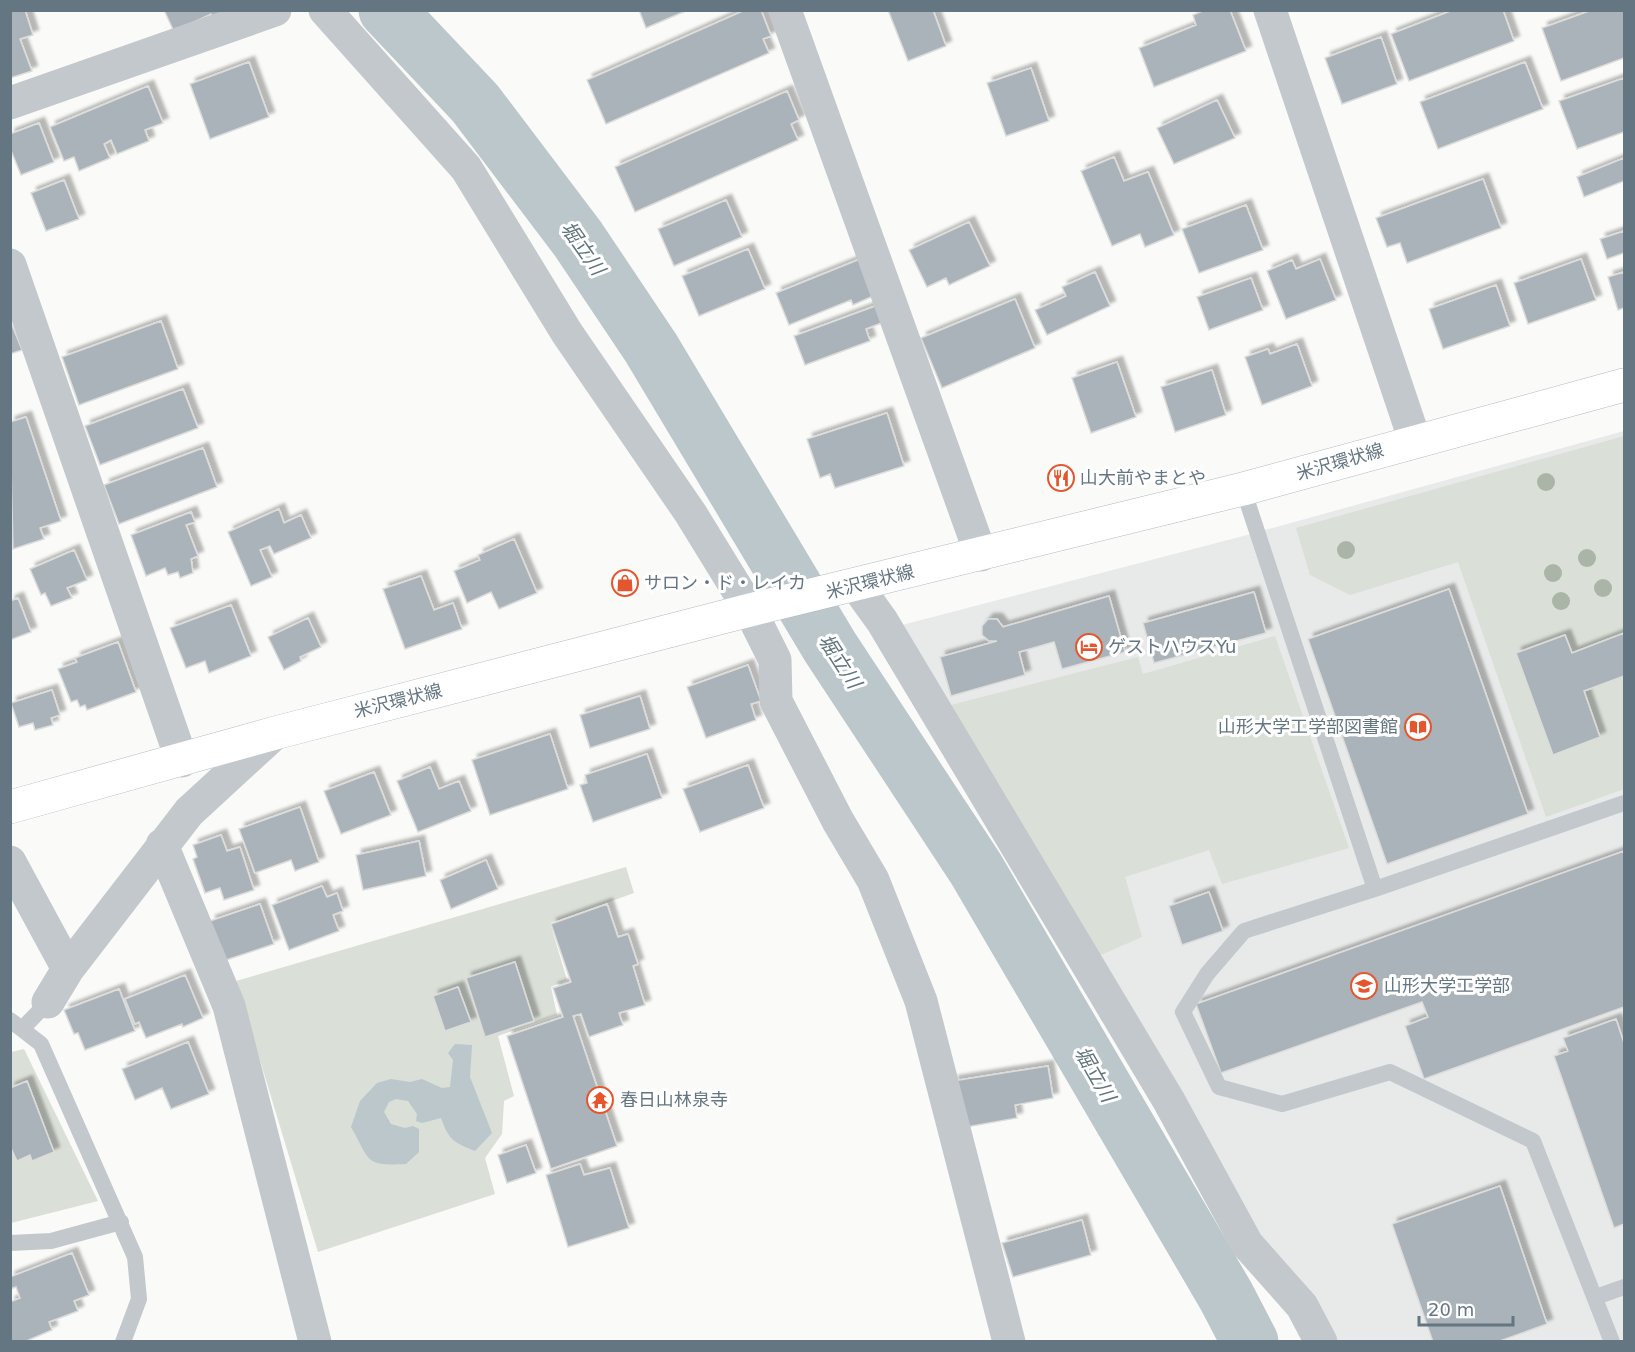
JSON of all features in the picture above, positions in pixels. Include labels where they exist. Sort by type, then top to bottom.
[{"type":"main road","name":"米沢環状線","points":[[10,807],[182,761],[275,733],[1242,489],[1624,385]]},
{"type":"street","points":[[10,103],[275,10]]},
{"type":"street","points":[[325,10],[466,168],[567,333],[756,610],[775,660],[776,701],[838,822],[873,880],[921,1001],[1009,1341]]},
{"type":"street","points":[[785,10],[981,555]]},
{"type":"street","points":[[1270,10],[1415,441]]},
{"type":"street","points":[[10,265],[182,761]]},
{"type":"street","points":[[852,586],[882,621],[1022,858],[1097,979],[1169,1101],[1247,1244],[1302,1306],[1321,1341]]},
{"type":"street","points":[[48,1002],[68,969],[189,812],[275,733]]},
{"type":"street","points":[[162,845],[229,1006],[315,1341]]},
{"type":"street","points":[[10,862],[68,969]]},
{"type":"lane","points":[[1242,489],[1375,889]]},
{"type":"lane","points":[[1612,1341],[1533,1141],[1390,1072],[1282,1104],[1219,1087],[1183,1012],[1207,974],[1244,931],[1375,889],[1624,803]]},
{"type":"lane","points":[[48,1002],[16,1025],[40,1044],[121,1221],[135,1257],[140,1299],[123,1341]]},
{"type":"lane","points":[[10,1243],[51,1241],[121,1221]]},
{"type":"lane","points":[[1596,1297],[1624,1287]]},
{"type":"shaded area","name":"山形大学工学部","points":[[1624,431],[1624,1341],[1309,1341],[902,625],[1247,535]]},
{"type":"shaded area","points":[[1624,436],[1624,789],[1546,817],[1458,562],[1350,595],[1310,575],[1296,528]]},
{"type":"shaded area","points":[[1275,636],[1349,848],[1222,884],[1209,850],[1125,877],[1142,937],[1096,957],[951,705],[1138,657],[1143,674]]},
{"type":"shaded area","points":[[626,867],[634,893],[550,923],[567,980],[551,987],[557,1015],[498,1036],[514,1096],[504,1101],[502,1134],[485,1158],[495,1194],[318,1252],[236,981]]},
{"type":"shaded area","points":[[455,1044],[472,1045],[470,1077],[492,1133],[475,1151],[453,1139],[441,1118],[422,1123],[416,1121],[417,1114],[408,1101],[396,1099],[389,1102],[384,1112],[391,1124],[405,1128],[413,1126],[419,1129],[419,1152],[406,1164],[382,1164],[370,1159],[351,1127],[360,1101],[377,1083],[391,1079],[410,1082],[422,1079],[442,1088],[450,1087],[453,1060],[448,1053]]},
{"type":"shaded area","points":[[24,1049],[98,1201],[11,1223],[11,1052]]},
{"type":"building","points":[[10,10],[25,10],[33,35],[20,39],[32,71],[10,78]]},
{"type":"building","points":[[164,10],[220,10],[223,15],[213,20],[211,14],[183,27],[176,36]]},
{"type":"building","points":[[639,10],[688,10],[646,28]]},
{"type":"building","points":[[745,10],[761,10],[771,36],[763,39],[769,53],[606,124],[587,80]]},
{"type":"building","points":[[888,10],[933,10],[946,46],[908,61]]},
{"type":"building","points":[[1205,10],[1230,10],[1246,51],[1154,87],[1139,48],[1196,25],[1193,15]]},
{"type":"building","points":[[1453,10],[1503,10],[1514,41],[1409,81],[1391,34]]},
{"type":"building","points":[[1592,10],[1624,10],[1624,58],[1561,81],[1542,28]]},
{"type":"building","points":[[1381,37],[1397,84],[1342,104],[1325,58]]},
{"type":"building","points":[[249,62],[269,117],[210,139],[190,84]]},
{"type":"building","points":[[1525,62],[1543,109],[1438,149],[1420,102]]},
{"type":"building","points":[[1031,68],[1049,121],[1006,136],[987,83]]},
{"type":"building","points":[[1624,78],[1624,132],[1577,149],[1559,101]]},
{"type":"building","points":[[148,86],[163,123],[145,130],[149,141],[117,154],[111,140],[104,144],[110,158],[79,171],[74,157],[64,161],[50,127]]},
{"type":"building","points":[[787,91],[799,120],[791,124],[798,140],[635,212],[615,167]]},
{"type":"building","points":[[1217,100],[1235,138],[1174,164],[1157,128]]},
{"type":"building","points":[[39,123],[54,162],[21,175],[10,148],[10,134]]},
{"type":"building","points":[[1114,157],[1124,181],[1148,172],[1174,235],[1145,247],[1140,234],[1112,246],[1081,171]]},
{"type":"building","points":[[1624,158],[1624,181],[1584,197],[1577,177]]},
{"type":"building","points":[[1483,179],[1501,228],[1407,263],[1400,243],[1387,247],[1376,218]]},
{"type":"building","points":[[64,180],[79,219],[46,231],[31,193]]},
{"type":"building","points":[[726,200],[742,237],[674,266],[658,229]]},
{"type":"building","points":[[1246,205],[1263,250],[1199,273],[1182,229]]},
{"type":"building","points":[[969,222],[990,266],[949,285],[946,278],[927,287],[909,250]]},
{"type":"building","points":[[1624,231],[1624,253],[1607,259],[1600,239]]},
{"type":"building","points":[[748,249],[765,289],[699,316],[682,276]]},
{"type":"building","points":[[865,257],[880,293],[853,305],[851,300],[789,325],[776,293]]},
{"type":"building","points":[[1320,259],[1336,300],[1286,319],[1267,271],[1292,260],[1296,269]]},
{"type":"building","points":[[1581,259],[1596,300],[1528,324],[1514,283]]},
{"type":"building","points":[[1095,272],[1110,306],[1047,335],[1035,310],[1066,296],[1062,287]]},
{"type":"building","points":[[1624,272],[1624,308],[1618,310],[1608,277]]},
{"type":"building","points":[[1251,278],[1263,310],[1209,330],[1197,297]]},
{"type":"building","points":[[1496,285],[1510,326],[1443,349],[1429,309]]},
{"type":"building","points":[[1015,299],[1035,348],[942,388],[921,338]]},
{"type":"building","points":[[878,305],[884,322],[866,329],[870,341],[805,365],[794,336]]},
{"type":"building","points":[[10,320],[22,350],[10,354]]},
{"type":"building","points":[[161,321],[178,369],[79,405],[62,357]]},
{"type":"building","points":[[1297,344],[1312,386],[1262,405],[1245,357],[1268,349],[1270,354]]},
{"type":"building","points":[[1117,362],[1136,417],[1091,433],[1072,378]]},
{"type":"building","points":[[1212,370],[1226,415],[1175,432],[1161,387]]},
{"type":"building","points":[[183,389],[198,428],[100,465],[85,426]]},
{"type":"building","points":[[887,413],[904,466],[835,488],[830,474],[820,478],[807,439]]},
{"type":"building","points":[[26,417],[61,521],[40,528],[44,539],[13,549],[10,422]]},
{"type":"building","points":[[203,448],[217,487],[119,524],[104,485]]},
{"type":"building","points":[[279,509],[284,523],[301,515],[311,538],[274,554],[270,546],[260,550],[272,577],[251,586],[228,532]]},
{"type":"building","points":[[191,512],[195,522],[186,525],[198,556],[191,559],[193,573],[180,578],[178,572],[168,575],[165,568],[146,576],[131,535]]},
{"type":"building","points":[[514,539],[537,593],[499,609],[491,592],[467,603],[454,571],[480,560],[478,555]]},
{"type":"building","points":[[74,550],[87,580],[67,588],[72,598],[51,606],[45,593],[41,595],[30,569]]},
{"type":"building","points":[[421,576],[434,610],[453,603],[462,629],[405,649],[383,589]]},
{"type":"building","name":"山形大学工学部図書館","points":[[1449,589],[1528,814],[1387,864],[1308,639]]},
{"type":"building","points":[[1254,592],[1266,633],[1154,663],[1143,623]]},
{"type":"building","name":"ゲストハウスYu","points":[[1109,596],[1125,652],[1062,669],[1054,642],[1019,652],[1025,675],[951,696],[940,657],[997,641],[989,641],[982,635],[982,626],[988,619],[997,619],[1003,627]]},
{"type":"building","points":[[18,598],[31,632],[10,640],[10,601]]},
{"type":"building","points":[[231,605],[251,656],[209,673],[205,661],[186,668],[170,628]]},
{"type":"building","points":[[308,618],[321,647],[300,657],[301,661],[284,670],[268,637]]},
{"type":"building","points":[[1624,633],[1624,676],[1584,691],[1600,737],[1553,755],[1516,653],[1565,635],[1572,653]]},
{"type":"building","points":[[118,642],[136,692],[87,710],[85,705],[80,707],[77,700],[71,702],[58,669],[77,662],[75,658]]},
{"type":"building","points":[[748,665],[761,701],[751,704],[756,720],[706,738],[687,687]]},
{"type":"building","points":[[52,690],[60,715],[51,718],[53,725],[35,730],[33,723],[19,727],[11,703]]},
{"type":"building","points":[[640,696],[650,729],[590,748],[580,715]]},
{"type":"building","points":[[550,734],[568,789],[490,815],[472,760]]},
{"type":"building","points":[[647,754],[662,798],[593,822],[580,785],[587,783],[585,775]]},
{"type":"building","points":[[748,765],[764,808],[700,832],[683,789]]},
{"type":"building","points":[[430,767],[439,789],[459,781],[471,811],[418,832],[397,781]]},
{"type":"building","points":[[374,772],[391,815],[341,834],[324,791]]},
{"type":"building","points":[[300,807],[319,862],[295,871],[291,860],[255,873],[239,829]]},
{"type":"building","points":[[221,835],[227,851],[240,847],[254,890],[224,900],[220,888],[205,893],[193,859],[197,857],[193,845]]},
{"type":"building","points":[[419,841],[426,876],[363,890],[356,855]]},
{"type":"building","points":[[1624,851],[1624,1007],[1424,1079],[1405,1026],[1428,1017],[1422,1002],[1221,1073],[1196,1004]]},
{"type":"building","points":[[486,860],[498,889],[451,909],[440,880]]},
{"type":"building","points":[[322,886],[327,897],[337,893],[343,911],[333,915],[339,931],[289,950],[272,905]]},
{"type":"building","points":[[1209,892],[1223,931],[1182,945],[1169,906]]},
{"type":"building","points":[[260,904],[274,944],[223,961],[210,921]]},
{"type":"building","name":"春日山林泉寺","points":[[607,904],[618,937],[628,934],[638,964],[633,966],[645,1005],[619,1013],[623,1025],[589,1037],[581,1014],[573,1016],[617,1146],[551,1169],[507,1036],[563,1017],[553,988],[571,982],[551,924]]},
{"type":"building","points":[[515,962],[534,1021],[485,1037],[466,978]]},
{"type":"building","points":[[185,975],[203,1018],[183,1027],[182,1024],[146,1038],[139,1022],[135,1024],[125,999]]},
{"type":"building","points":[[458,987],[471,1022],[445,1031],[433,996]]},
{"type":"building","points":[[119,989],[135,1031],[85,1050],[78,1033],[74,1034],[64,1010]]},
{"type":"building","points":[[1616,1019],[1624,1043],[1624,1224],[1614,1228],[1554,1056],[1568,1051],[1563,1038]]},
{"type":"building","points":[[188,1042],[209,1094],[171,1109],[162,1088],[135,1100],[122,1069]]},
{"type":"building","points":[[1048,1066],[1053,1098],[1015,1105],[1017,1118],[961,1128],[953,1081]]},
{"type":"building","points":[[27,1081],[54,1152],[32,1161],[30,1155],[17,1161],[10,1146],[10,1088]]},
{"type":"building","points":[[526,1145],[536,1173],[507,1183],[498,1155]]},
{"type":"building","points":[[580,1164],[584,1175],[610,1168],[629,1228],[568,1247],[546,1175]]},
{"type":"building","points":[[1500,1186],[1547,1324],[1497,1342],[1433,1342],[1392,1224]]},
{"type":"building","points":[[1082,1220],[1091,1255],[1013,1277],[1002,1243]]},
{"type":"building","points":[[72,1253],[89,1295],[74,1301],[78,1311],[49,1322],[52,1330],[24,1342],[10,1342],[10,1302],[20,1298],[16,1287],[10,1289],[10,1277]]},
{"type":"waterway","name":"堀立川","points":[[387,10],[475,103],[578,239],[651,348],[830,647],[976,869],[1226,1296],[1250,1342]]},
{"type":"place","name":"山大前やまとや","points":[[1061,478]]},
{"type":"place","name":"サロン・ド・レイカ","points":[[625,583]]},
{"type":"place","name":"ゲストハウスYu","points":[[1089,647]]},
{"type":"place","name":"山形大学工学部図書館","points":[[1418,727]]},
{"type":"place","name":"山形大学工学部","points":[[1364,986]]},
{"type":"place","name":"春日山林泉寺","points":[[600,1100]]}]
